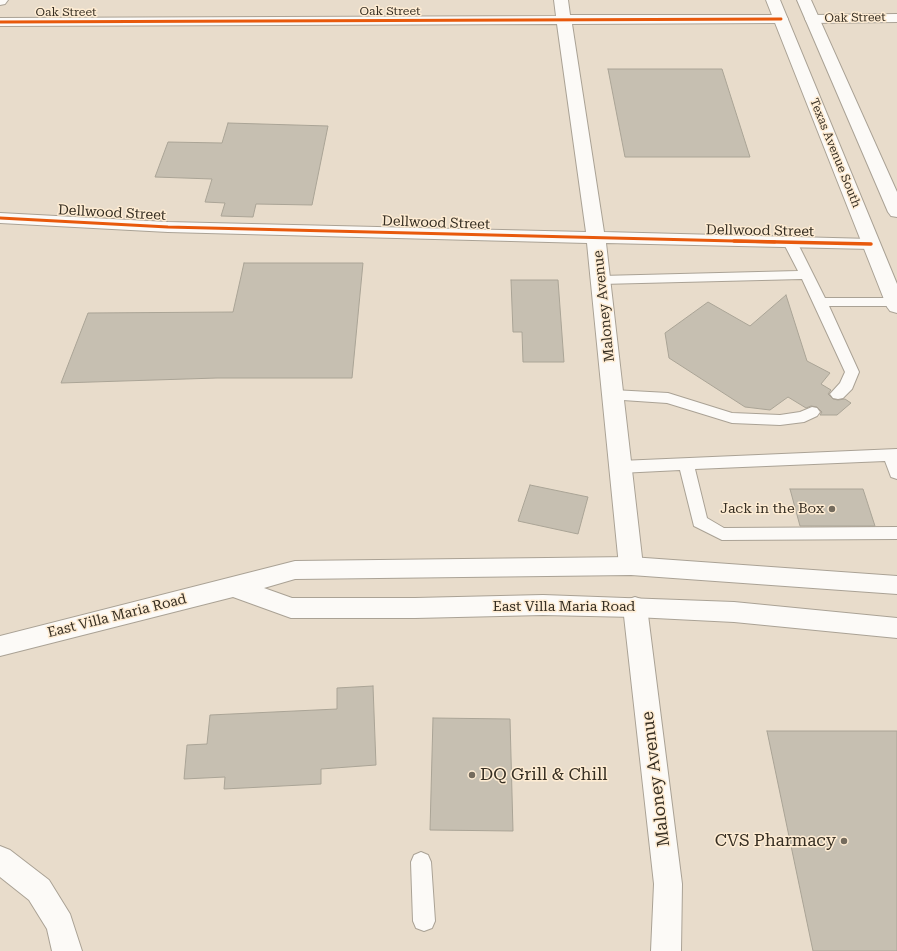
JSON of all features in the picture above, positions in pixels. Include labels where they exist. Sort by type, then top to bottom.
[{"type":"street","name":"Maloney Avenue","points":[[561,0],[596,238],[631,566]]},
{"type":"street","name":"Texas Avenue South","points":[[773,0],[896,304]]},
{"type":"street","points":[[804,0],[897,212]]},
{"type":"street","name":"Oak Street","points":[[812,19],[897,18]]},
{"type":"street","name":"Oak Street","points":[[0,22],[781,19]]},
{"type":"street","name":"Dellwood Street","points":[[0,218],[168,227],[871,244]]},
{"type":"street","name":"East Villa Maria Road","points":[[0,646],[234,587],[295,570],[631,566],[897,586]]},
{"type":"street","name":"East Villa Maria Road","points":[[234,587],[291,608],[415,608],[543,605],[636,607],[734,612],[897,628]]},
{"type":"street","name":"Maloney Avenue","points":[[636,607],[668,884],[666,951]]},
{"type":"street","points":[[0,859],[39,890],[63,937]]},
{"type":"lane","points":[[790,242],[820,302],[852,372],[847,384],[838,394]]},
{"type":"lane","points":[[601,280],[806,275]]},
{"type":"lane","points":[[820,302],[896,304]]},
{"type":"lane","points":[[613,395],[668,398],[732,418],[780,420],[804,417],[812,412]]},
{"type":"lane","points":[[620,467],[893,455],[897,472]]},
{"type":"lane","points":[[686,464],[700,522],[722,534],[897,533]]},
{"type":"lane","points":[[421,862],[424,921]]},
{"type":"building","points":[[608,69],[722,69],[750,157],[625,157]]},
{"type":"building","points":[[228,123],[328,126],[312,205],[256,204],[253,217],[221,216],[225,203],[205,202],[212,179],[155,177],[168,142],[222,143]]},
{"type":"building","points":[[244,263],[363,263],[352,378],[217,378],[61,383],[88,313],[233,312]]},
{"type":"building","points":[[511,280],[558,280],[564,362],[523,362],[522,332],[513,332]]},
{"type":"building","points":[[786,295],[807,361],[830,373],[821,384],[831,390],[828,394],[833,399],[845,399],[851,403],[837,415],[820,415],[822,412],[817,407],[811,406],[806,408],[788,397],[770,410],[745,407],[669,358],[665,333],[708,302],[750,326]]},
{"type":"building","points":[[530,485],[588,497],[578,534],[518,521]]},
{"type":"building","name":"Jack in the Box","points":[[790,489],[863,489],[875,526],[800,526]]},
{"type":"building","points":[[373,686],[376,765],[321,769],[321,784],[224,789],[225,777],[184,779],[187,745],[207,744],[210,715],[337,709],[337,688]]},
{"type":"building","name":"DQ Grill & Chill","points":[[433,718],[510,719],[513,831],[430,830]]},
{"type":"building","name":"CVS Pharmacy","points":[[767,731],[897,731],[897,951],[813,951]]},
{"type":"cycle path","points":[[0,22],[781,19]]},
{"type":"cycle path","points":[[0,218],[168,227],[871,244]]},
{"type":"place","name":"Jack in the Box","points":[[832,509]]},
{"type":"place","name":"DQ Grill & Chill","points":[[472,775]]},
{"type":"place","name":"CVS Pharmacy","points":[[844,841]]}]
